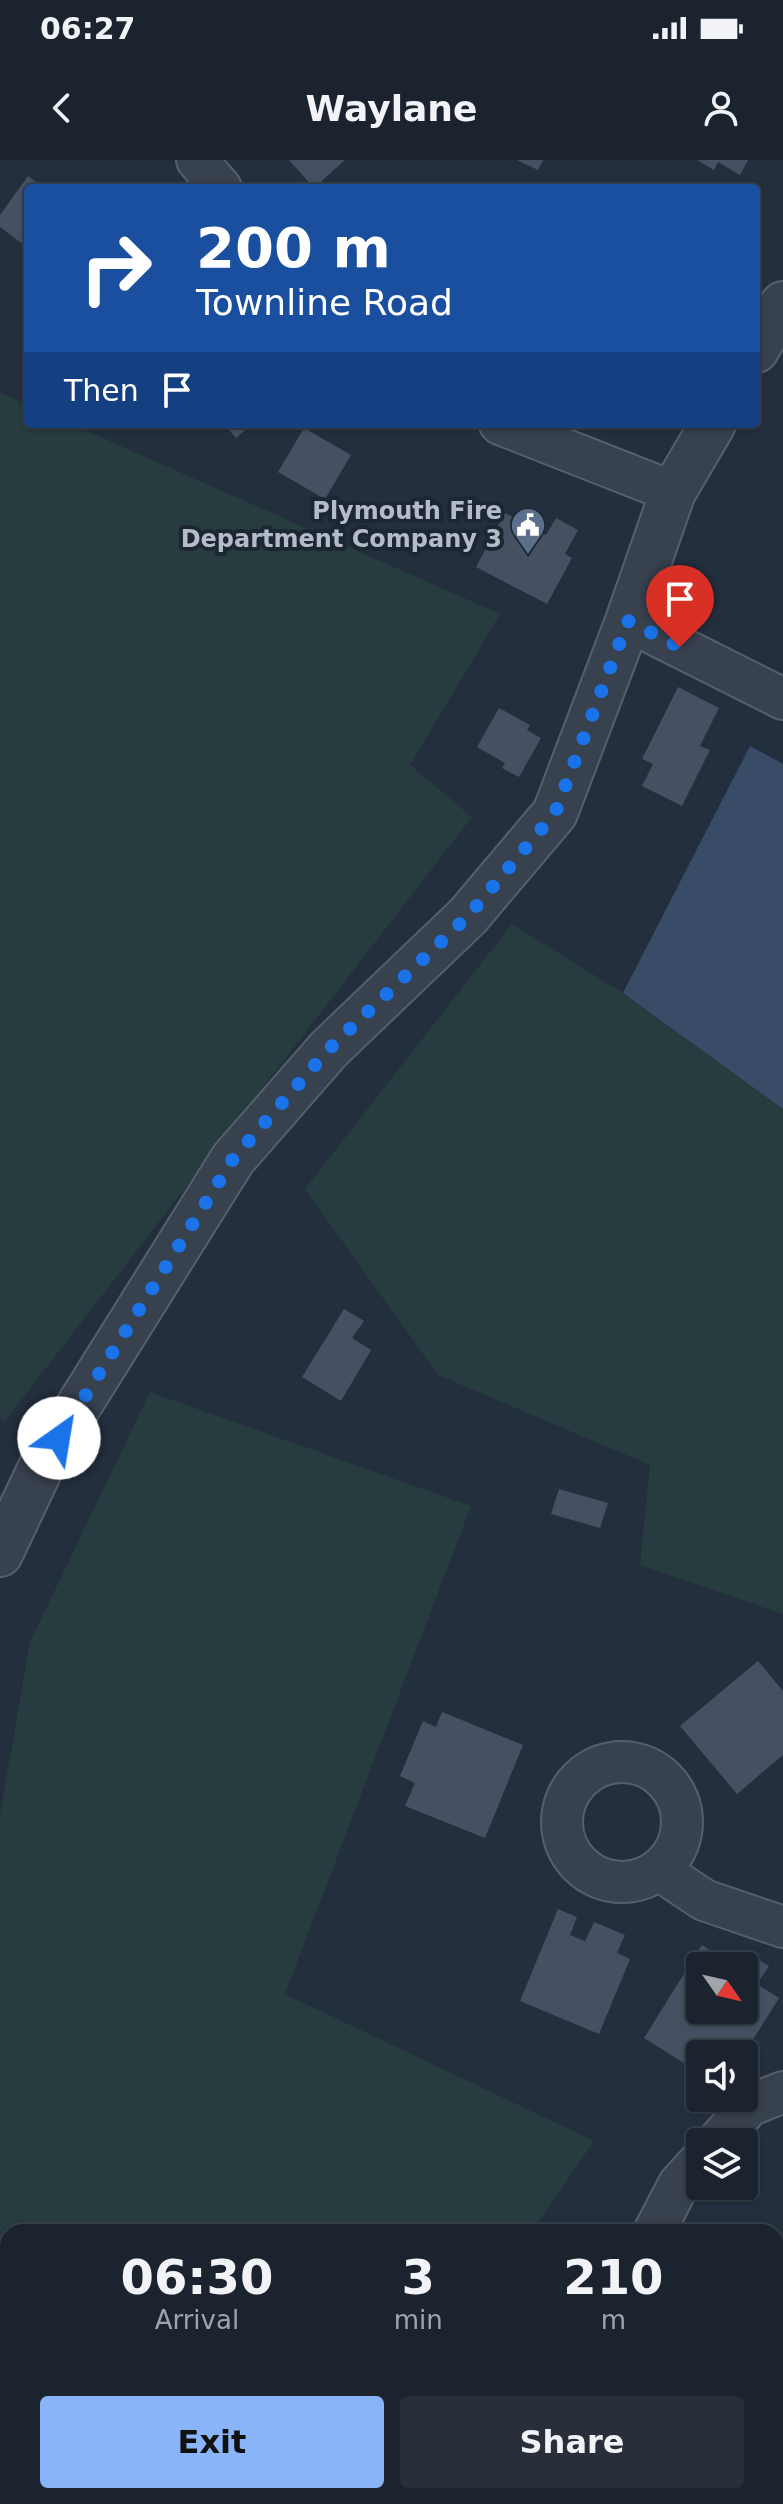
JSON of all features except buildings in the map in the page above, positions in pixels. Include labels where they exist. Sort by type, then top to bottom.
[{"type":"street","points":[[197,160],[218,184]]},
{"type":"street","points":[[760,343],[783,304]]},
{"type":"street","points":[[510,428],[673,492]]},
{"type":"street","points":[[0,1554],[43,1463],[233,1159],[329,1049],[468,916],[555,813],[673,492],[711,428]]},
{"type":"street","points":[[628,621],[783,699]]},
{"type":"street","points":[[659,1870],[704,1900],[783,1927]]},
{"type":"street","points":[[729,2128],[749,2106],[783,2092]]},
{"type":"street","points":[[658,2224],[686,2176]]},
{"type":"green space","points":[[0,392],[24,403],[24,428],[80,428],[500,614],[410,765],[472,817],[5,1421],[0,1418]]},
{"type":"green space","points":[[512,924],[623,993],[783,1109],[783,1614],[640,1565],[650,1465],[438,1375],[305,1189]]},
{"type":"green space","points":[[150,1392],[471,1506],[285,1994],[594,2141],[537,2224],[0,2224],[0,1815],[30,1642]]},
{"type":"water","points":[[750,746],[783,764],[783,1109],[623,993]]},
{"type":"place","name":"Plymouth Fire Department Company 3","points":[[528,556]]},
{"type":"route","points":[[59,1438],[233,1159],[329,1049],[468,916],[555,813],[628,621],[680,647]]}]
